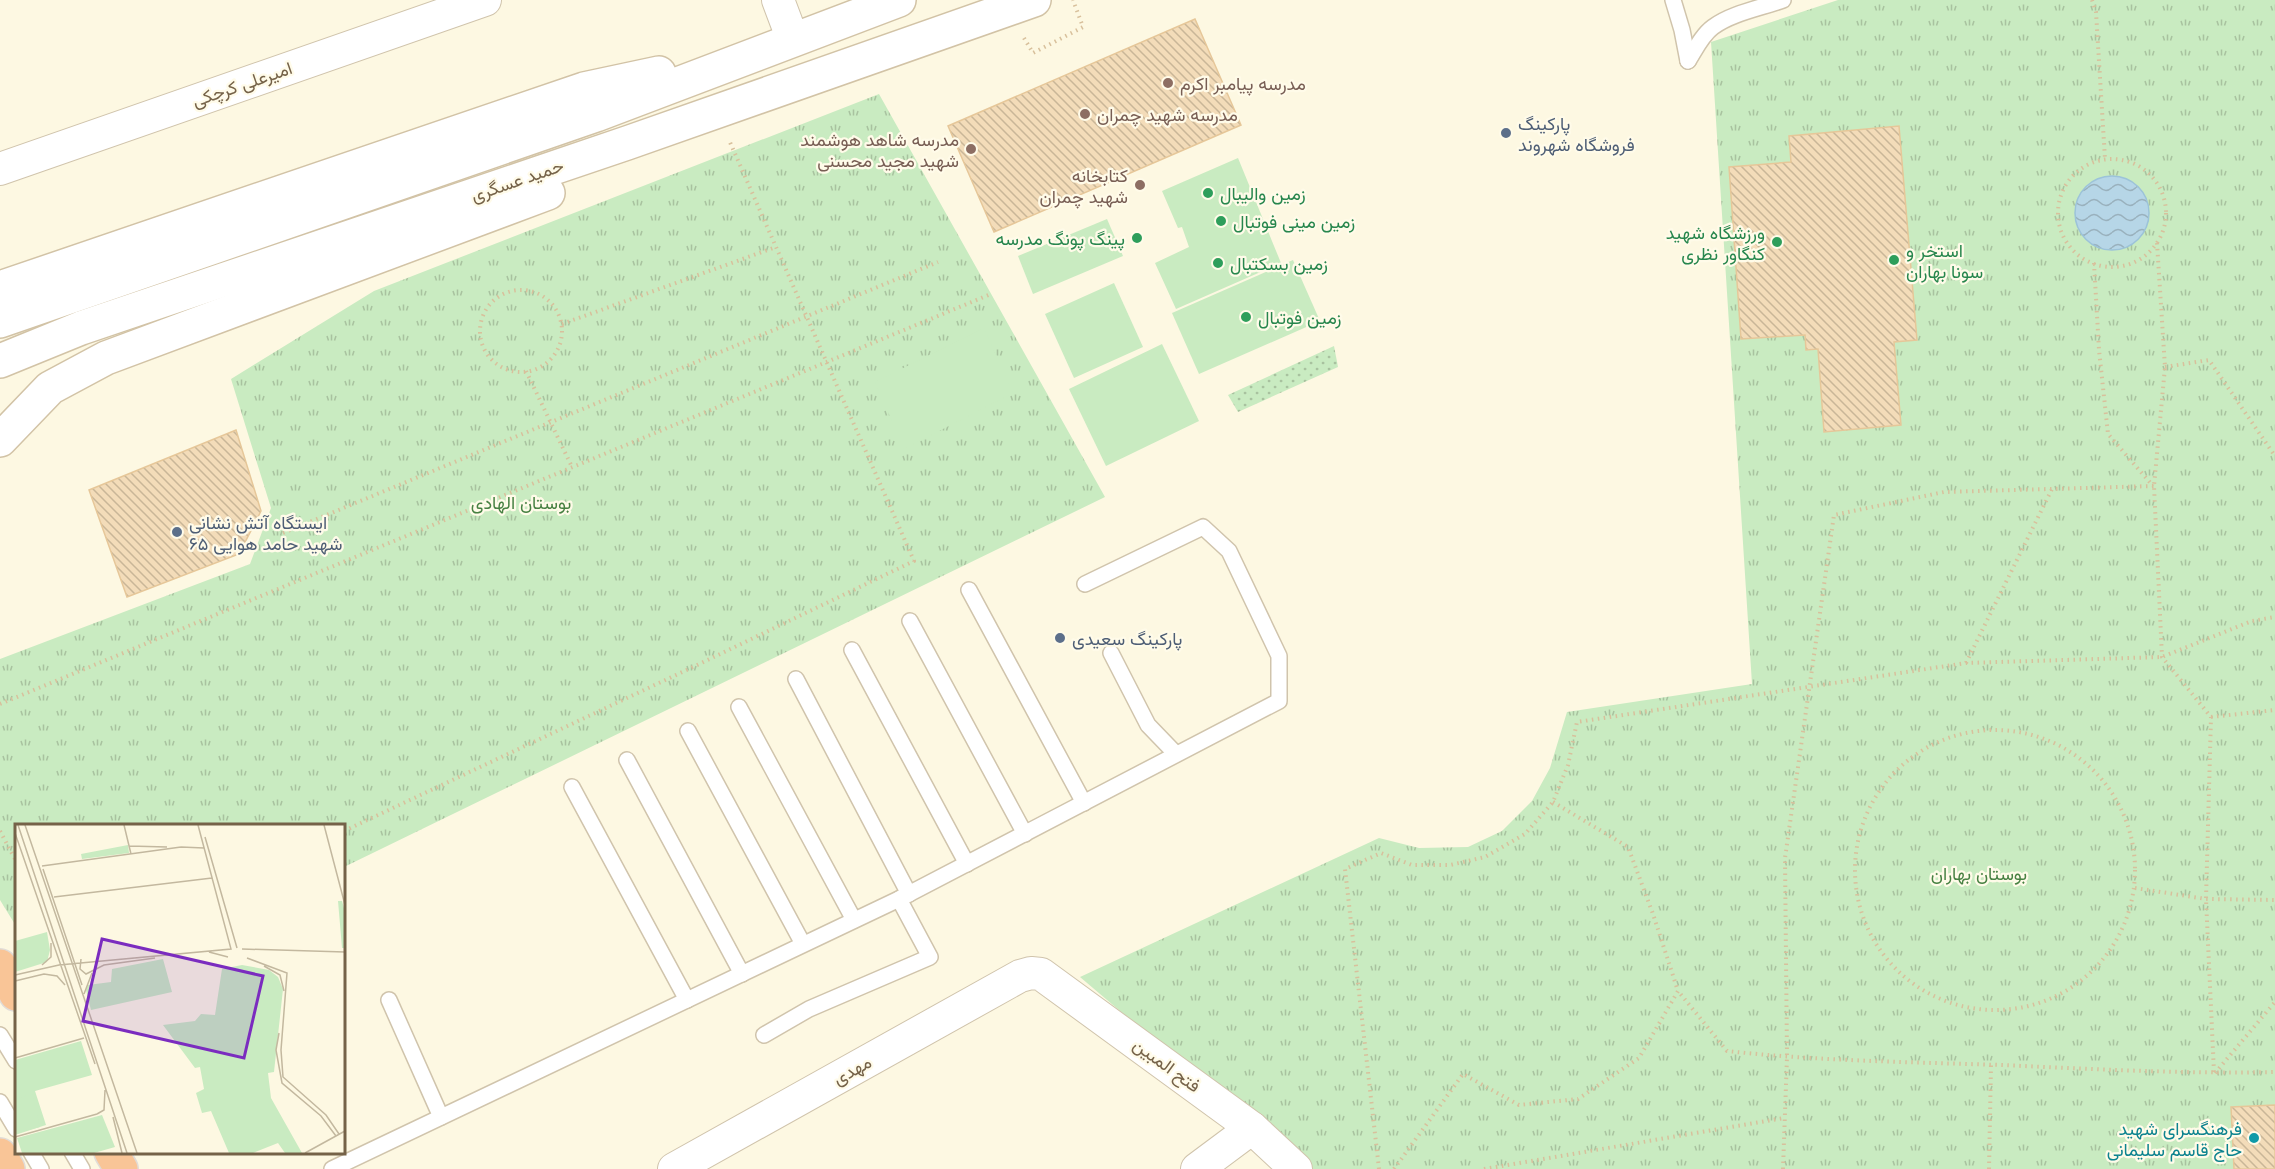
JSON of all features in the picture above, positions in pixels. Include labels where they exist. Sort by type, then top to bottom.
[{"type":"highway","points":[[0,966],[15,992]]},
{"type":"highway","points":[[112,1154],[121,1169]]},
{"type":"highway","points":[[0,1155],[8,1169]]},
{"type":"main road","name":"حمید عسگری","points":[[0,321],[596,114],[899,0]]},
{"type":"main road","name":"حمید عسگری","points":[[0,361],[92,324],[627,143],[1034,0]]},
{"type":"main road","points":[[0,288],[584,89],[781,44]]},
{"type":"main road","points":[[0,440],[50,388],[106,358],[615,168],[824,74]]},
{"type":"street","name":"امیرعلی کرچکی","points":[[0,169],[485,0]]},
{"type":"street","points":[[778,0],[781,44]]},
{"type":"street","name":"فتح المبین","points":[[1031,973],[1041,974],[1252,1128],[1296,1169]]},
{"type":"street","name":"مهدی","points":[[674,1169],[1020,976],[1031,973]]},
{"type":"street","points":[[1197,1169],[1252,1128]]},
{"type":"lane","points":[[1672,0],[1688,61],[1712,27],[1727,19],[1783,0]]},
{"type":"lane","points":[[332,1169],[904,896],[1279,701],[1279,656],[1229,551],[1203,527],[1085,584]]},
{"type":"lane","points":[[969,590],[1083,803]]},
{"type":"lane","points":[[910,621],[1025,834]]},
{"type":"lane","points":[[852,650],[967,864]]},
{"type":"lane","points":[[1111,653],[1148,725],[1176,754]]},
{"type":"lane","points":[[764,1035],[808,1009],[930,957],[904,896],[796,680]]},
{"type":"lane","points":[[740,706],[855,920]]},
{"type":"lane","points":[[688,731],[803,944]]},
{"type":"lane","points":[[627,760],[742,974]]},
{"type":"lane","points":[[572,787],[687,1000]]},
{"type":"lane","points":[[389,1000],[441,1117]]},
{"type":"lane","points":[[0,1035],[15,1059]]},
{"type":"lane","points":[[0,1102],[15,1127]]},
{"type":"lane","points":[[32,1154],[41,1169]]},
{"type":"lane","points":[[73,1154],[82,1169]]},
{"type":"path","points":[[1033,52],[1083,27],[1073,0]]},
{"type":"path","points":[[2092,0],[2096,12],[2105,159]]},
{"type":"path","points":[[345,831],[914,561],[721,120]]},
{"type":"path","points":[[2105,159],[2123,159],[2139,166],[2153,177],[2162,192],[2166,209],[2165,227],[2157,243],[2145,256],[2129,264],[2112,266],[2094,263],[2079,255],[2067,242],[2060,225],[2059,207],[2063,190],[2074,175],[2088,164],[2105,159]]},
{"type":"path","points":[[2157,243],[2165,367],[2154,486],[2162,657],[2211,717],[2206,899],[2214,1073]]},
{"type":"path","points":[[562,324],[776,247]]},
{"type":"path","points":[[283,533],[938,262]]},
{"type":"path","points":[[2094,263],[2099,350],[2108,434],[2154,486]]},
{"type":"path","points":[[524,289],[549,300],[562,324],[557,350],[544,364],[526,371],[513,371],[500,366],[489,357],[482,345],[479,332],[481,318],[498,296],[524,289]]},
{"type":"path","points":[[0,705],[991,294]]},
{"type":"path","points":[[2165,367],[2210,360],[2275,456]]},
{"type":"path","points":[[526,371],[573,467]]},
{"type":"path","points":[[1783,1169],[1787,1057],[1785,858],[1834,515],[1944,492],[2154,486]]},
{"type":"path","points":[[1966,663],[2052,489]]},
{"type":"path","points":[[1379,1169],[1345,869],[1381,853],[1412,865],[1450,865],[1485,857],[1525,834],[1553,802],[1568,765],[1577,722],[1966,663],[2162,657],[2252,621],[2275,617]]},
{"type":"path","points":[[2211,717],[2275,710]]},
{"type":"path","points":[[1993,729],[2041,736],[2083,759],[2116,795],[2134,840],[2136,888],[2123,931],[2097,968],[2060,994],[2017,1009],[1972,1009],[1929,995],[1893,968],[1868,930],[1858,898],[1855,887],[1857,842],[1872,800],[1903,762],[1945,738],[1993,729]]},
{"type":"path","points":[[1553,802],[1628,847],[1678,991],[1727,1051],[1787,1057],[1991,1065],[2214,1073],[2275,1072]]},
{"type":"path","points":[[0,831],[15,859]]},
{"type":"path","points":[[2136,888],[2206,899],[2275,900]]},
{"type":"path","points":[[1394,1169],[1463,1074],[1519,1105],[1578,1099],[1639,1058],[1678,991]]},
{"type":"path","points":[[2214,1073],[2275,1002]]},
{"type":"path","points":[[1989,1169],[1991,1065]]},
{"type":"path","points":[[1484,1169],[1784,1118]]},
{"type":"green space","name":"بوستان بهاران","points":[[1838,0],[2275,0],[2275,1169],[1306,1169],[1080,977],[1379,838],[1419,848],[1468,847],[1502,831],[1532,801],[1550,768],[1567,712],[1752,684],[1711,42]]},
{"type":"green space","name":"بوستان الهادی","points":[[879,94],[1105,497],[345,867],[345,824],[15,824],[15,924],[0,900],[0,659],[250,564],[271,508],[231,379],[374,291]]},
{"type":"green space","points":[[1238,158],[1281,263],[1176,309],[1155,263],[1189,247],[1182,227],[1178,228],[1162,191]]},
{"type":"green space","points":[[1107,219],[1123,256],[1033,294],[1018,256]]},
{"type":"green space","name":"زمین فوتبال","points":[[1293,260],[1320,321],[1199,374],[1172,313]]},
{"type":"green space","points":[[1114,283],[1143,347],[1074,378],[1045,314]]},
{"type":"green space","points":[[984,328],[1013,393],[904,449],[875,382]]},
{"type":"green space","points":[[1162,344],[1199,421],[1106,466],[1069,389]]},
{"type":"green space","points":[[1334,346],[1338,367],[1238,412],[1228,395]]},
{"type":"water","points":[[2112,176],[2126,179],[2138,187],[2146,199],[2149,213],[2146,227],[2138,239],[2126,247],[2112,250],[2098,247],[2086,239],[2078,227],[2075,213],[2078,199],[2086,187],[2098,179]]},
{"type":"building","points":[[1195,19],[1241,125],[994,232],[948,126]]},
{"type":"building","points":[[1899,126],[1917,340],[1894,342],[1901,425],[1824,432],[1818,349],[1806,350],[1805,335],[1741,339],[1729,167],[1791,162],[1789,136]]},
{"type":"building","name":"ایستگاه آتش نشانی ۶۵ شهید حامد هوایی","points":[[236,430],[261,511],[239,554],[127,597],[89,490]]},
{"type":"building","name":"فرهنگسرای شهید حاج قاسم سلیمانی","points":[[2275,1105],[2275,1169],[2234,1169],[2231,1107]]},
{"type":"place","name":"مدرسه پیامبر اکرم","points":[[1168,83]]},
{"type":"place","name":"مدرسه شهید چمران","points":[[1085,114]]},
{"type":"place","name":"پارکینگ فروشگاه شهروند","points":[[1506,133]]},
{"type":"place","name":"مدرسه شاهد هوشمند شهید مجید محسنی","points":[[971,149]]},
{"type":"place","name":"کتابخانه شهید چمران","points":[[1140,185]]},
{"type":"place","name":"زمین والیبال","points":[[1208,193]]},
{"type":"place","name":"زمین مینی فوتبال","points":[[1221,221]]},
{"type":"place","name":"پینگ پونگ مدرسه","points":[[1137,238]]},
{"type":"place","name":"ورزشگاه شهید کنگاور نظری","points":[[1777,242]]},
{"type":"place","name":"استخر و سونا بهاران","points":[[1894,260]]},
{"type":"place","name":"زمین بسکتبال","points":[[1218,263]]},
{"type":"place","name":"زمین فوتبال","points":[[1246,317]]},
{"type":"place","name":"ایستگاه آتش نشانی ۶۵ شهید حامد هوایی","points":[[177,532]]},
{"type":"place","name":"پارکینگ سعیدی","points":[[1060,638]]},
{"type":"place","name":"فرهنگسرای شهید حاج قاسم سلیمانی","points":[[2254,1138]]}]
